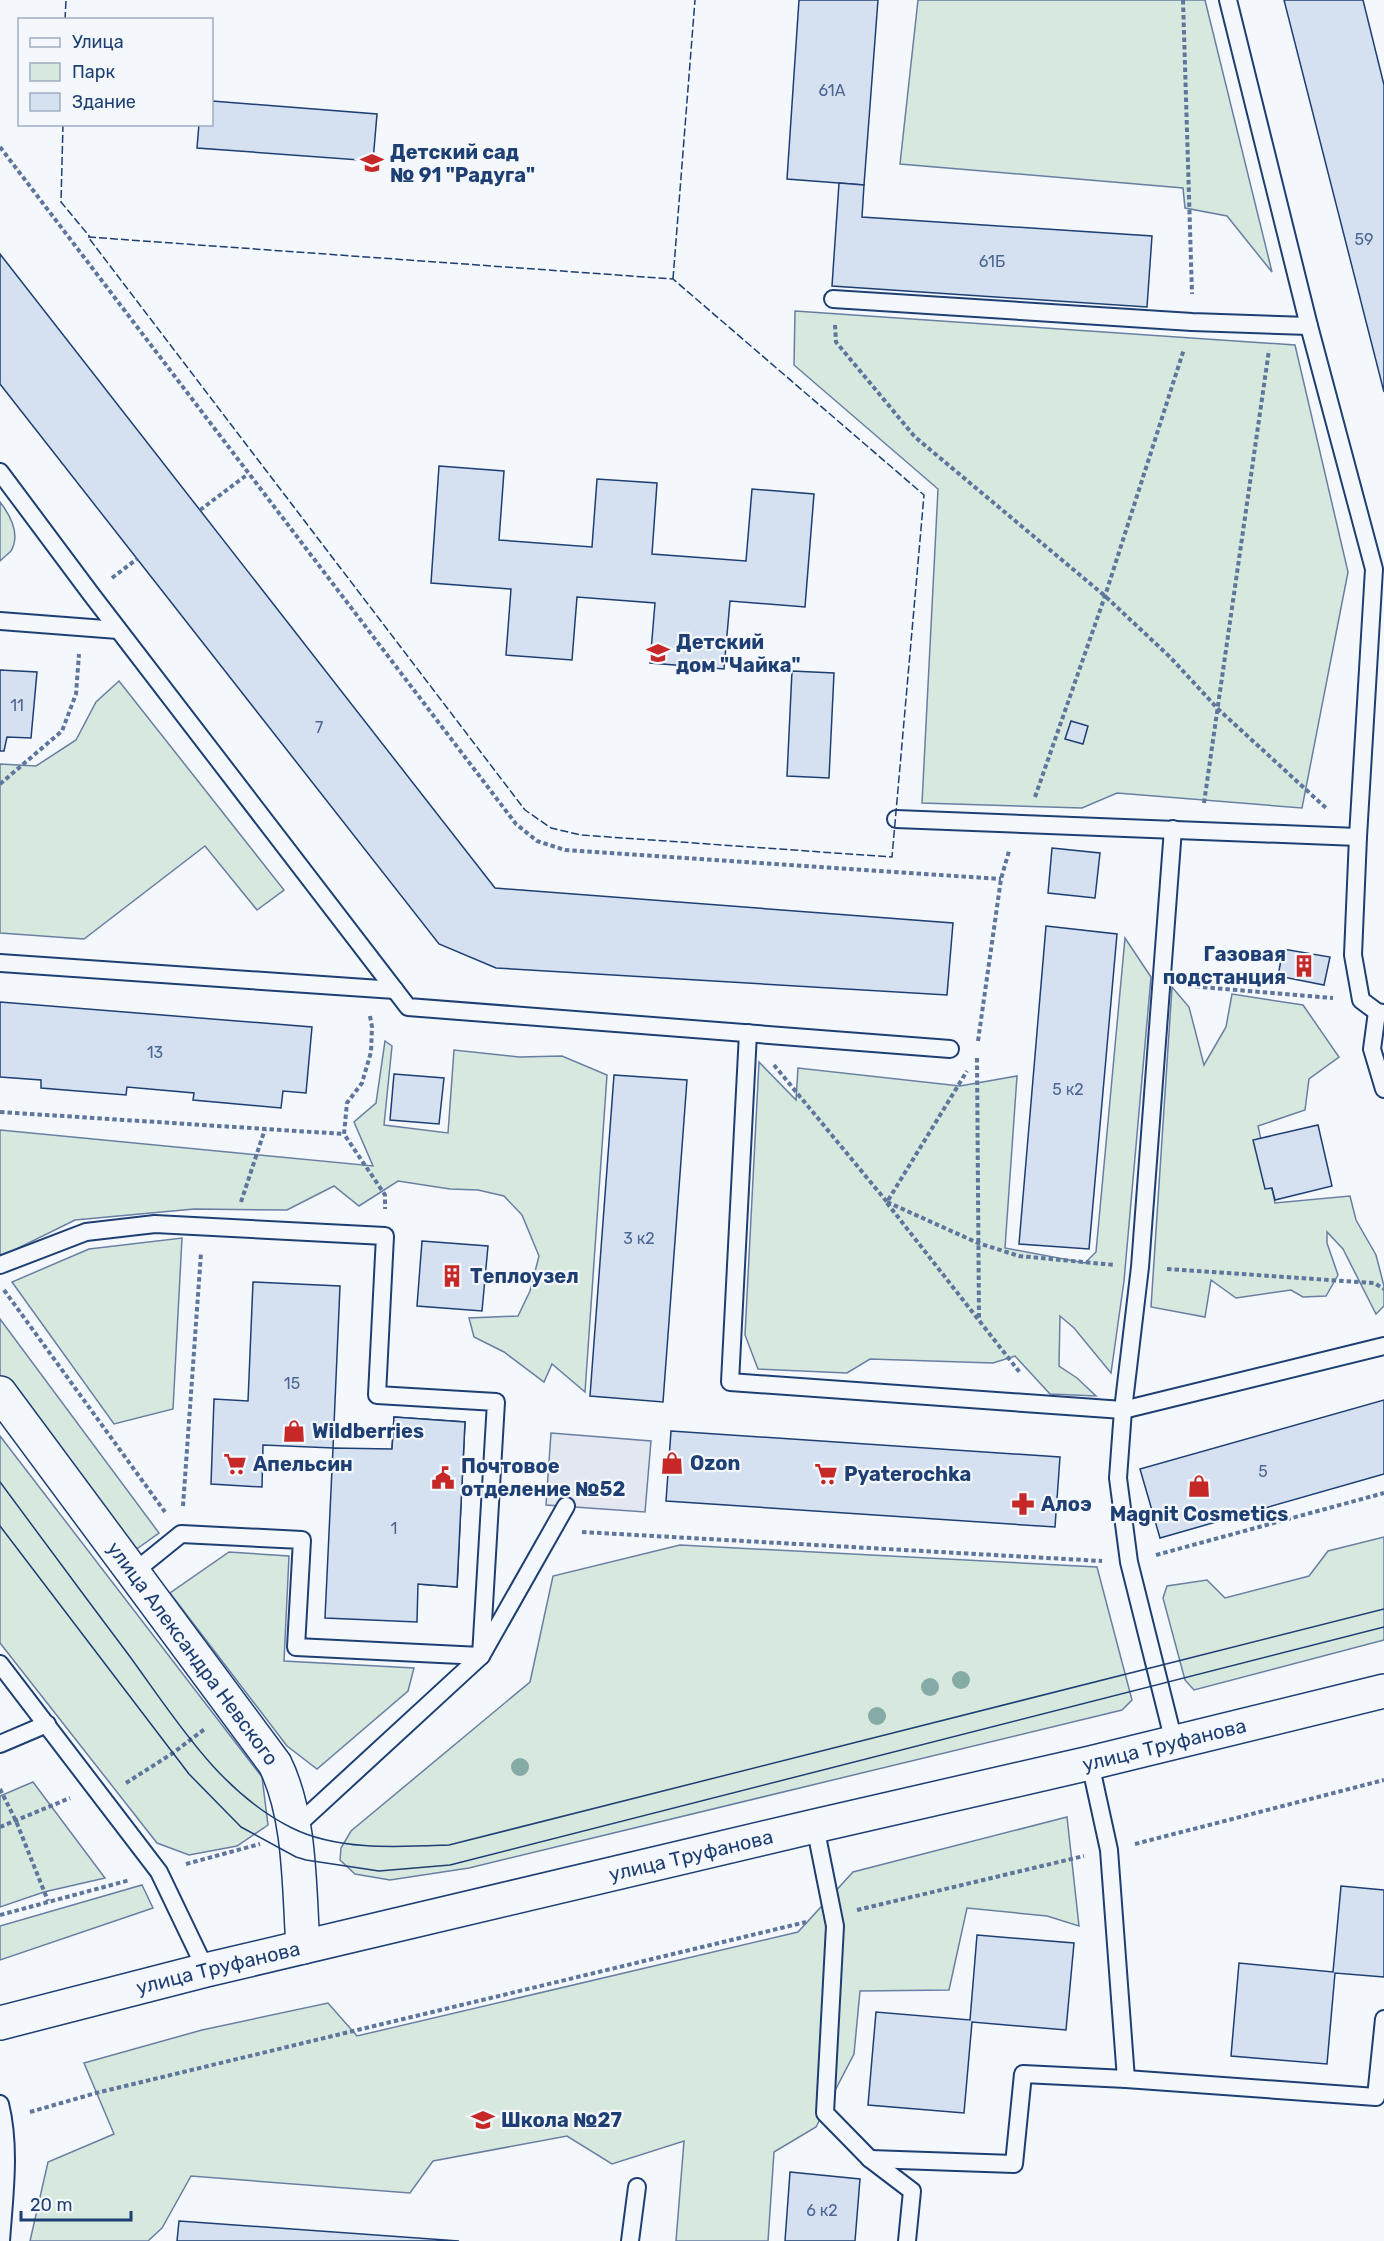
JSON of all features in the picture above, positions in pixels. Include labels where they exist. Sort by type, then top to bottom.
[{"type":"street","name":"улица Александра Невского","points":[[0,1394],[275,1764],[284,1782],[293,1829],[303,1947]]},
{"type":"street","name":"улица Труфанова","points":[[0,2023],[206,1970],[1090,1763],[1384,1691]]},
{"type":"lane","points":[[1228,0],[1309,326],[1374,569],[1353,955],[1361,1000],[1381,1012],[1372,1048],[1384,1089]]},
{"type":"lane","points":[[833,299],[1192,322],[1309,326]]},
{"type":"lane","points":[[0,472],[118,630],[408,1007],[950,1049]]},
{"type":"lane","points":[[0,621],[118,630]]},
{"type":"lane","points":[[896,819],[1358,837]]},
{"type":"lane","points":[[1173,829],[1140,1267],[1123,1410],[1118,1478],[1129,1562],[1174,1742]]},
{"type":"lane","points":[[0,963],[395,990]]},
{"type":"lane","points":[[748,1033],[730,1382],[1123,1410],[1384,1346]]},
{"type":"lane","points":[[0,1265],[86,1232],[155,1224],[385,1236],[377,1395],[496,1402],[481,1656]]},
{"type":"lane","points":[[293,1829],[481,1656],[566,1506]]},
{"type":"lane","points":[[134,1572],[181,1534],[302,1540],[296,1647],[481,1656]]},
{"type":"lane","points":[[0,1664],[159,1872],[206,1970]]},
{"type":"lane","points":[[0,1744],[47,1724]]},
{"type":"lane","points":[[1090,1763],[1109,1850],[1126,2079]]},
{"type":"lane","points":[[815,1826],[836,1926],[825,2113],[870,2159],[912,2191],[907,2241]]},
{"type":"lane","points":[[870,2159],[1014,2164],[1023,2074],[1376,2097],[1384,2019]]},
{"type":"lane","points":[[1,2241],[5,2180],[2,2112]]},
{"type":"lane","points":[[630,2241],[637,2187]]},
{"type":"path","points":[[979,1320],[978,1029],[1001,879],[1105,596],[1192,322],[1184,0]]},
{"type":"path","points":[[0,147],[516,824],[537,841],[565,850],[1001,879]]},
{"type":"path","points":[[833,299],[836,342],[915,437],[1105,596],[1170,657],[1218,710],[1358,837]]},
{"type":"path","points":[[1200,831],[1273,324]]},
{"type":"path","points":[[200,510],[248,474]]},
{"type":"path","points":[[0,784],[62,731],[76,694],[80,627]]},
{"type":"path","points":[[1161,984],[1361,1000]]},
{"type":"path","points":[[357,988],[367,1005],[372,1027],[371,1052],[362,1083],[347,1103],[344,1134],[385,1195],[385,1236]]},
{"type":"path","points":[[748,1033],[887,1202],[1045,1404]]},
{"type":"path","points":[[973,1060],[977,1052]]},
{"type":"path","points":[[887,1202],[969,1069]]},
{"type":"path","points":[[0,1112],[344,1134]]},
{"type":"path","points":[[232,1227],[266,1129]]},
{"type":"path","points":[[181,1534],[203,1226]]},
{"type":"path","points":[[0,1284],[181,1534]]},
{"type":"path","points":[[553,1530],[1129,1562],[1384,1493]]},
{"type":"path","points":[[2,2112],[108,2090],[1109,1850],[1384,1780]]},
{"type":"path","points":[[0,1789],[16,1821],[48,1901]]},
{"type":"green space","points":[[918,0],[1205,0],[1272,272],[1227,216],[1185,208],[1183,188],[900,164]]},
{"type":"green space","points":[[795,311],[1295,345],[1348,572],[1302,808],[1117,793],[1082,808],[922,803],[938,489],[794,365]]},
{"type":"green space","points":[[0,502],[11,519],[15,538],[11,551],[0,561]]},
{"type":"green space","points":[[119,681],[284,890],[257,910],[205,846],[84,939],[0,933],[0,764],[36,766],[76,740],[96,702]]},
{"type":"green space","points":[[1125,938],[1151,977],[1124,1281],[1111,1373],[1074,1328],[1060,1316],[1059,1366],[1077,1378],[1096,1396],[1050,1394],[1015,1356],[993,1363],[870,1359],[847,1373],[758,1369],[745,1335],[759,1062],[796,1100],[798,1068],[960,1086],[1017,1076],[1005,1248],[1085,1263],[1096,1252]]},
{"type":"green space","points":[[1172,987],[1189,1007],[1204,1065],[1226,1027],[1232,994],[1303,1005],[1339,1057],[1309,1079],[1305,1110],[1258,1126],[1275,1203],[1350,1196],[1356,1220],[1376,1255],[1384,1286],[1384,1306],[1376,1314],[1343,1249],[1327,1232],[1327,1243],[1338,1275],[1326,1296],[1303,1297],[1291,1290],[1236,1298],[1211,1280],[1205,1317],[1151,1307]]},
{"type":"green space","points":[[385,1041],[392,1046],[384,1125],[448,1133],[454,1050],[519,1057],[562,1056],[607,1075],[585,1392],[552,1364],[544,1382],[504,1352],[474,1337],[469,1318],[518,1316],[530,1291],[539,1256],[522,1215],[504,1196],[478,1190],[450,1189],[398,1181],[359,1206],[334,1186],[287,1210],[194,1209],[75,1220],[0,1257],[0,1130],[373,1166],[354,1122],[376,1103]]},
{"type":"green space","points":[[182,1238],[173,1409],[114,1424],[12,1282],[89,1249]]},
{"type":"green space","points":[[0,1319],[159,1533],[131,1553],[0,1377]]},
{"type":"green space","points":[[0,1436],[262,1777],[268,1825],[237,1846],[189,1855],[157,1843],[0,1643]]},
{"type":"green space","points":[[1384,1537],[1384,1640],[1194,1690],[1185,1680],[1163,1598],[1167,1586],[1207,1580],[1225,1598],[1309,1576],[1328,1551]]},
{"type":"green space","points":[[680,1545],[1097,1567],[1132,1700],[1122,1710],[469,1868],[390,1880],[355,1874],[340,1860],[341,1848],[351,1831],[530,1682],[553,1576]]},
{"type":"green space","points":[[229,1552],[289,1556],[284,1661],[414,1668],[408,1691],[317,1769],[287,1746],[170,1593]]},
{"type":"green space","points":[[33,1782],[105,1878],[44,1892],[0,1907],[0,1796]]},
{"type":"green space","points":[[1067,1817],[1079,1926],[1047,1916],[967,1908],[949,1990],[860,1991],[854,2054],[816,2127],[774,2152],[768,2241],[676,2241],[684,2141],[612,2164],[567,2136],[433,2161],[410,2193],[191,2176],[162,2228],[148,2241],[30,2241],[48,2162],[114,2134],[84,2063],[202,2030],[328,2003],[357,2036],[798,1932],[853,1872]]},
{"type":"green space","points":[[142,1885],[153,1908],[0,1960],[0,1926]]},
{"type":"shaded area","points":[[551,1433],[651,1441],[645,1512],[546,1505]]},
{"type":"building","points":[[799,0],[878,0],[864,185],[787,179]]},
{"type":"building","points":[[1284,0],[1363,0],[1384,85],[1384,392]]},
{"type":"building","points":[[213,101],[377,114],[373,161],[197,148],[199,126],[213,126]]},
{"type":"building","points":[[839,183],[864,185],[862,217],[1152,236],[1147,307],[832,286]]},
{"type":"building","points":[[0,254],[495,888],[953,923],[947,995],[496,968],[439,944],[0,384]]},
{"type":"building","points":[[439,466],[504,471],[499,540],[592,547],[597,479],[657,483],[652,554],[746,561],[752,489],[814,494],[805,607],[730,601],[724,669],[650,663],[655,603],[577,597],[572,660],[506,655],[511,589],[431,583]]},
{"type":"building","points":[[0,670],[37,672],[31,738],[7,737],[4,751],[0,751]]},
{"type":"building","points":[[792,671],[834,673],[829,778],[787,776]]},
{"type":"building","points":[[1071,721],[1088,726],[1083,744],[1065,739]]},
{"type":"building","points":[[1052,848],[1100,853],[1095,898],[1048,893]]},
{"type":"building","points":[[1046,926],[1117,934],[1089,1249],[1019,1244]]},
{"type":"building","name":"Газовая подстанция","points":[[1283,949],[1330,957],[1324,985],[1278,976]]},
{"type":"building","points":[[0,1002],[312,1027],[306,1093],[283,1091],[281,1108],[193,1100],[194,1093],[127,1087],[126,1095],[41,1088],[41,1080],[0,1077]]},
{"type":"building","points":[[394,1074],[444,1078],[439,1124],[390,1120]]},
{"type":"building","points":[[614,1075],[687,1080],[663,1402],[590,1396]]},
{"type":"building","points":[[1318,1125],[1332,1186],[1275,1200],[1272,1188],[1265,1189],[1253,1140]]},
{"type":"building","name":"Теплоузел","points":[[422,1241],[488,1246],[482,1311],[417,1306]]},
{"type":"building","points":[[253,1282],[340,1286],[333,1448],[263,1445],[262,1487],[211,1484],[214,1399],[248,1401]]},
{"type":"building","points":[[1384,1400],[1384,1474],[1160,1538],[1140,1469]]},
{"type":"building","name":"Почтовое отделение №52","points":[[394,1417],[465,1422],[457,1587],[418,1584],[425,1451],[392,1449]]},
{"type":"building","points":[[394,1417],[465,1422],[457,1587],[418,1584],[417,1622],[325,1618],[333,1448],[392,1449]]},
{"type":"building","points":[[671,1431],[1060,1457],[1055,1527],[666,1501]]},
{"type":"building","points":[[1341,1886],[1384,1890],[1384,1977],[1335,1973],[1327,2064],[1231,2056],[1239,1963],[1333,1972]]},
{"type":"building","points":[[977,1935],[1074,1943],[1066,2030],[972,2022],[964,2113],[868,2105],[876,2012],[970,2020]]},
{"type":"building","points":[[790,2172],[860,2179],[855,2241],[785,2241]]},
{"type":"building","points":[[179,2221],[459,2241],[177,2241]]},
{"type":"tram line","points":[[0,1482],[181,1728],[220,1774],[242,1795],[266,1813],[292,1828],[329,1841],[369,1846],[449,1845],[1384,1609]]},
{"type":"tram line","points":[[0,1526],[189,1774],[241,1827],[296,1857],[379,1871],[450,1865],[1384,1627]]},
{"type":"fence","points":[[65,18],[66,0]]},
{"type":"fence","points":[[673,279],[695,0]]},
{"type":"fence","points":[[63,126],[61,202],[90,237]]},
{"type":"fence","points":[[88,237],[673,279],[924,495],[892,857],[581,835],[551,828],[525,810],[88,237]]},
{"type":"place","name":"Детский сад № 91 \"Радуга\"","points":[[372,163]]},
{"type":"place","name":"Детский дом \"Чайка\"","points":[[658,653]]},
{"type":"place","name":"Газовая подстанция","points":[[1304,966]]},
{"type":"place","name":"Теплоузел","points":[[452,1276]]},
{"type":"place","name":"Wildberries","points":[[294,1431]]},
{"type":"place","name":"Ozon","points":[[672,1463]]},
{"type":"place","name":"Апельсин","points":[[235,1464]]},
{"type":"place","name":"Pyaterochka","points":[[826,1474]]},
{"type":"place","name":"Почтовое отделение №52","points":[[443,1478]]},
{"type":"place","name":"Magnit Cosmetics","points":[[1199,1486]]},
{"type":"place","name":"Алоэ","points":[[1023,1504]]},
{"type":"place","name":"Школа №27","points":[[483,2120]]}]
